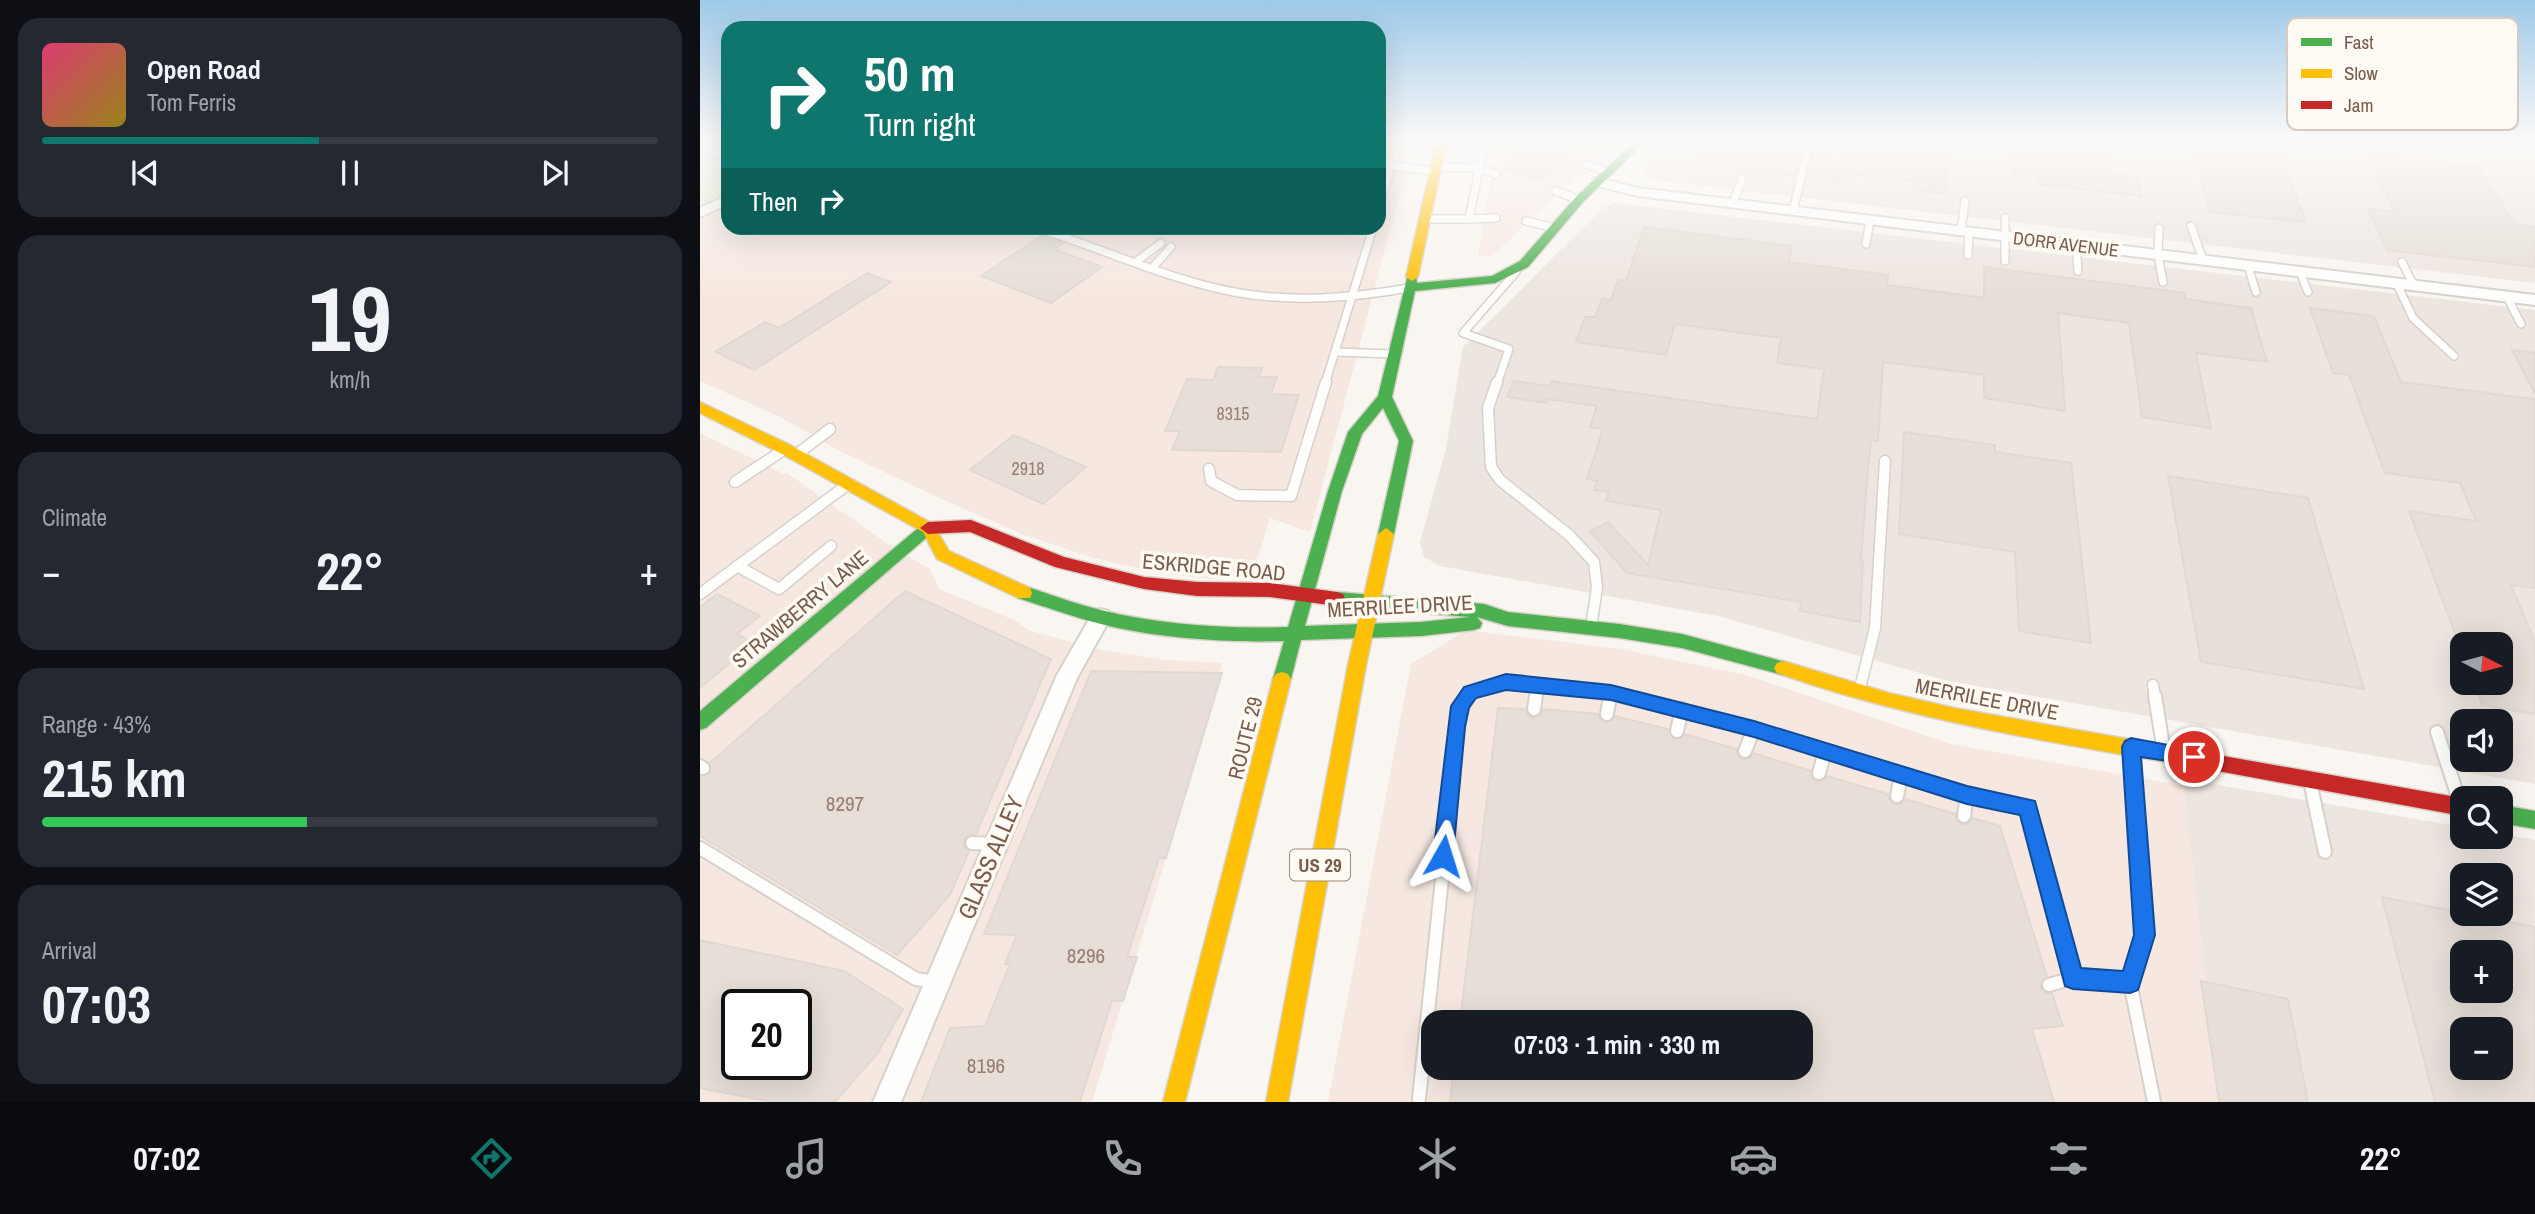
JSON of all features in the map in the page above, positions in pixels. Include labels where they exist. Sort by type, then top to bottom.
[{"type":"street","points":[[1385,397],[1431,191]]},
{"type":"street","points":[[1409,288],[1495,279],[1524,264],[1588,191]]},
{"type":"street","name":"DORR AVENUE","points":[[1637,191],[2535,300]]},
{"type":"street","points":[[700,213],[721,202]]},
{"type":"street","name":"ROUTE 29","points":[[1174,1102],[1284,667],[1335,491],[1355,432],[1385,397]]},
{"type":"street","name":"US 29","points":[[1277,1102],[1357,665],[1406,441],[1385,397]]},
{"type":"street","points":[[700,407],[791,452],[928,528],[943,555],[1011,589],[1101,617],[1144,626],[1259,635],[1295,634]]},
{"type":"street","name":"ESKRIDGE ROAD","points":[[928,528],[971,526],[1061,563],[1144,583],[1197,589],[1270,590],[1371,604],[1421,606]]},
{"type":"street","name":"STRAWBERRY LANE","points":[[700,722],[928,528]]},
{"type":"street","name":"MERRILEE DRIVE","points":[[1421,606],[1484,611],[1508,619],[1682,641],[1954,716],[2450,804]]},
{"type":"street","name":"GLASS ALLEY","points":[[887,1102],[936,982],[984,844],[1068,675],[1101,617]]},
{"type":"street","name":"MERRILEE DRIVE","points":[[1295,634],[1366,629],[1421,629],[1508,619]]},
{"type":"street","points":[[2513,816],[2535,820]]},
{"type":"lane","points":[[1469,219],[1474,191]]},
{"type":"lane","points":[[1557,191],[1579,200]]},
{"type":"lane","points":[[1733,204],[1738,191]]},
{"type":"lane","points":[[1793,211],[1798,191]]},
{"type":"lane","points":[[1965,201],[1968,256]]},
{"type":"lane","points":[[1425,219],[1496,218]]},
{"type":"lane","points":[[2005,218],[2005,261]]},
{"type":"lane","points":[[1866,244],[1870,220]]},
{"type":"lane","points":[[1526,222],[1555,228]]},
{"type":"lane","points":[[2191,226],[2203,260]]},
{"type":"lane","points":[[2159,228],[2158,255],[2163,282]]},
{"type":"lane","points":[[1057,235],[1237,293],[1352,296],[1409,288]]},
{"type":"lane","points":[[1209,469],[1211,481],[1237,495],[1291,496],[1371,235]]},
{"type":"lane","points":[[1137,261],[1161,243]]},
{"type":"lane","points":[[2076,245],[2078,271]]},
{"type":"lane","points":[[1153,267],[1171,247]]},
{"type":"lane","points":[[2402,262],[2414,286]]},
{"type":"lane","points":[[1524,264],[1462,333],[1510,349],[1488,408],[1491,467],[1500,480],[1569,534],[1594,562],[1597,587],[1591,628]]},
{"type":"lane","points":[[2248,266],[2256,292]]},
{"type":"lane","points":[[2300,272],[2308,292]]},
{"type":"lane","points":[[2398,284],[2413,318],[2454,356]]},
{"type":"lane","points":[[2507,297],[2521,324]]},
{"type":"lane","points":[[1336,352],[1393,354]]},
{"type":"lane","points":[[735,482],[830,429]]},
{"type":"lane","points":[[1859,691],[1875,628],[1885,461]]},
{"type":"lane","points":[[700,594],[848,484]]},
{"type":"lane","points":[[737,566],[779,589],[831,546]]},
{"type":"lane","points":[[1419,1099],[1460,706],[1470,692],[1506,682],[1611,693],[1682,709],[1967,795],[2028,807],[2073,978]]},
{"type":"lane","points":[[1534,709],[1536,685]]},
{"type":"lane","points":[[2153,685],[2164,752]]},
{"type":"lane","points":[[1607,714],[1611,693]]},
{"type":"lane","points":[[1676,731],[1682,709]]},
{"type":"lane","points":[[1745,751],[1754,729]]},
{"type":"lane","points":[[2437,732],[2455,786]]},
{"type":"lane","points":[[2131,747],[2144,935],[2130,982],[2154,1102]]},
{"type":"lane","points":[[1819,773],[1825,752]]},
{"type":"lane","points":[[1897,796],[1901,776]]},
{"type":"lane","points":[[2309,778],[2325,852]]},
{"type":"lane","points":[[1964,816],[1967,795]]},
{"type":"lane","points":[[700,848],[916,979],[936,982]]},
{"type":"lane","points":[[2049,985],[2073,978],[2130,982]]},
{"type":"shaded area","points":[[700,191],[721,191],[721,209],[700,220]]},
{"type":"shaded area","points":[[1386,191],[1400,191],[1310,532],[1270,518],[1252,576],[1212,579],[1159,573],[1094,558],[1022,534],[840,451],[778,416],[700,381],[700,220],[721,209],[721,235],[1386,235]]},
{"type":"shaded area","points":[[1489,191],[1560,191],[1492,256],[1478,257]]},
{"type":"shaded area","points":[[1749,191],[2535,191],[2535,283]]},
{"type":"shaded area","points":[[1615,203],[2535,310],[2535,784],[2467,772],[2513,772],[2513,709],[2450,709],[2450,769],[1948,681],[1718,616],[1440,566],[1424,557],[1420,542],[1446,449],[1463,347],[1603,208]]},
{"type":"shaded area","points":[[700,433],[784,474],[787,473],[888,544],[930,569],[939,589],[1014,620],[1031,631],[1101,650],[1166,660],[1222,663],[1092,1102],[700,1102]]},
{"type":"shaded area","points":[[1466,630],[1620,649],[1746,675],[1951,744],[2185,786],[2220,1102],[1328,1102],[1411,664]]},
{"type":"shaded area","points":[[2183,779],[2450,825],[2450,849],[2513,849],[2513,836],[2535,840],[2535,1102],[2220,1102]]},
{"type":"green space","points":[[700,191],[721,191],[721,195],[700,206]]},
{"type":"building","points":[[2102,191],[2140,191],[2141,196]]},
{"type":"building","points":[[2204,191],[2294,191],[2306,222],[2210,212]]},
{"type":"building","points":[[2385,191],[2494,191],[2514,224],[2535,227],[2535,267],[2387,250],[2368,209],[2395,212]]},
{"type":"building","points":[[1644,227],[1792,246],[1789,262],[1888,275],[1887,285],[1984,298],[1984,267],[2184,293],[2185,299],[2251,308],[2267,362],[2196,353],[2211,428],[2142,417],[2129,323],[2058,313],[2065,411],[1984,398],[1984,375],[1883,362],[1878,441],[1871,440],[1868,468],[1861,560],[1860,622],[1800,611],[1801,602],[1627,573],[1590,531],[1608,522],[1648,565],[1661,510],[1606,501],[1609,492],[1594,490],[1597,481],[1587,479],[1603,429],[1590,427],[1597,406],[1507,397],[1514,381],[1549,386],[1551,381],[1817,419],[1824,369],[1777,363],[1781,338],[1675,324],[1666,355],[1576,342],[1585,317],[1595,317],[1602,299],[1611,300],[1618,280],[1626,281]]},
{"type":"building","points":[[1041,236],[1063,243],[1054,249],[1102,267],[1051,303],[981,276]]},
{"type":"building","points":[[867,273],[891,282],[754,370],[715,352],[765,322],[779,328]]},
{"type":"building","points":[[2310,308],[2374,316],[2401,382],[2535,399],[2535,588],[2511,585],[2535,642],[2535,714],[2482,705],[2479,695],[2513,695],[2513,632],[2454,632],[2409,511],[2476,521],[2460,483],[2385,473],[2349,375],[2333,373]]},
{"type":"building","points":[[2512,350],[2535,353],[2535,394]]},
{"type":"building","points":[[1218,367],[1262,368],[1259,377],[1277,377],[1271,394],[1299,395],[1281,452],[1172,450],[1180,431],[1165,431],[1187,379],[1213,380]]},
{"type":"building","points":[[1904,432],[1995,445],[1995,452],[2071,463],[2091,643],[2019,631],[2015,552],[1899,534]]},
{"type":"building","points":[[1014,435],[1086,467],[1043,504],[970,470]]},
{"type":"building","points":[[2168,476],[2308,498],[2364,689],[2201,662]]},
{"type":"building","points":[[905,591],[1051,659],[976,834],[964,839],[964,846],[969,851],[950,895],[897,955],[700,836],[700,776],[710,773],[710,763]]},
{"type":"building","points":[[717,594],[760,616],[737,634],[754,643],[700,688],[700,607]]},
{"type":"building","points":[[1091,671],[1222,673],[1166,858],[1159,858],[1127,957],[1137,957],[1123,1001],[1112,1001],[1080,1102],[921,1102],[950,1028],[985,1026],[1010,964],[1005,964],[1017,935],[984,934]]},
{"type":"building","points":[[1498,708],[1525,709],[1533,718],[1540,715],[1543,709],[1598,714],[1606,723],[1615,716],[1668,729],[1674,739],[1680,739],[1685,734],[1737,749],[1738,756],[1742,759],[1750,758],[1753,753],[1811,771],[1812,779],[1817,782],[1827,776],[1888,794],[1895,804],[1900,804],[1905,799],[1956,814],[1956,820],[1962,824],[1968,824],[1972,818],[2000,826],[2047,977],[2041,982],[2041,988],[2046,993],[2052,993],[2063,1026],[2032,1029],[2054,1102],[1450,1102],[1453,1080],[1813,1080],[1813,1010],[1461,1010]]},
{"type":"building","points":[[2382,897],[2450,910],[2450,926],[2513,926],[2513,923],[2535,927],[2535,1102],[2435,1102]]},
{"type":"building","points":[[700,940],[844,971],[903,1009],[877,1054],[835,1102],[772,1102],[700,1088]]},
{"type":"building","points":[[2201,981],[2288,999],[2308,1102],[2219,1102]]},
{"type":"traffic: fast","points":[[1409,288],[1495,279],[1524,264],[1588,191]]},
{"type":"traffic: fast","points":[[1282,679],[1335,491],[1355,432],[1385,397],[1412,277]]},
{"type":"traffic: fast","points":[[1385,397],[1406,441],[1386,534]]},
{"type":"traffic: fast","points":[[700,722],[928,528]]},
{"type":"traffic: fast","points":[[1024,593],[1101,617],[1144,626],[1259,635],[1421,629],[1474,623]]},
{"type":"traffic: fast","points":[[1337,599],[1484,611],[1508,619],[1619,631],[1682,641],[1783,668]]},
{"type":"traffic: fast","points":[[2513,816],[2535,820]]},
{"type":"traffic: slow","points":[[1412,277],[1431,191]]},
{"type":"traffic: slow","points":[[700,407],[785,449],[928,528],[943,555],[1024,593]]},
{"type":"traffic: slow","points":[[1277,1102],[1357,665],[1386,534]]},
{"type":"traffic: slow","points":[[1783,668],[1889,701],[1954,716],[2212,762]]},
{"type":"traffic: slow","points":[[1174,1102],[1282,679]]},
{"type":"traffic: jam","points":[[928,528],[971,526],[1061,563],[1144,583],[1197,589],[1270,590],[1337,599]]},
{"type":"traffic: jam","points":[[2212,762],[2450,805]]},
{"type":"route","points":[[1443,856],[1456,727],[1460,706],[1470,692],[1506,682],[1611,693],[1754,729],[1967,795],[2028,807],[2073,978],[2130,982],[2144,935],[2131,747],[2194,757]]}]
